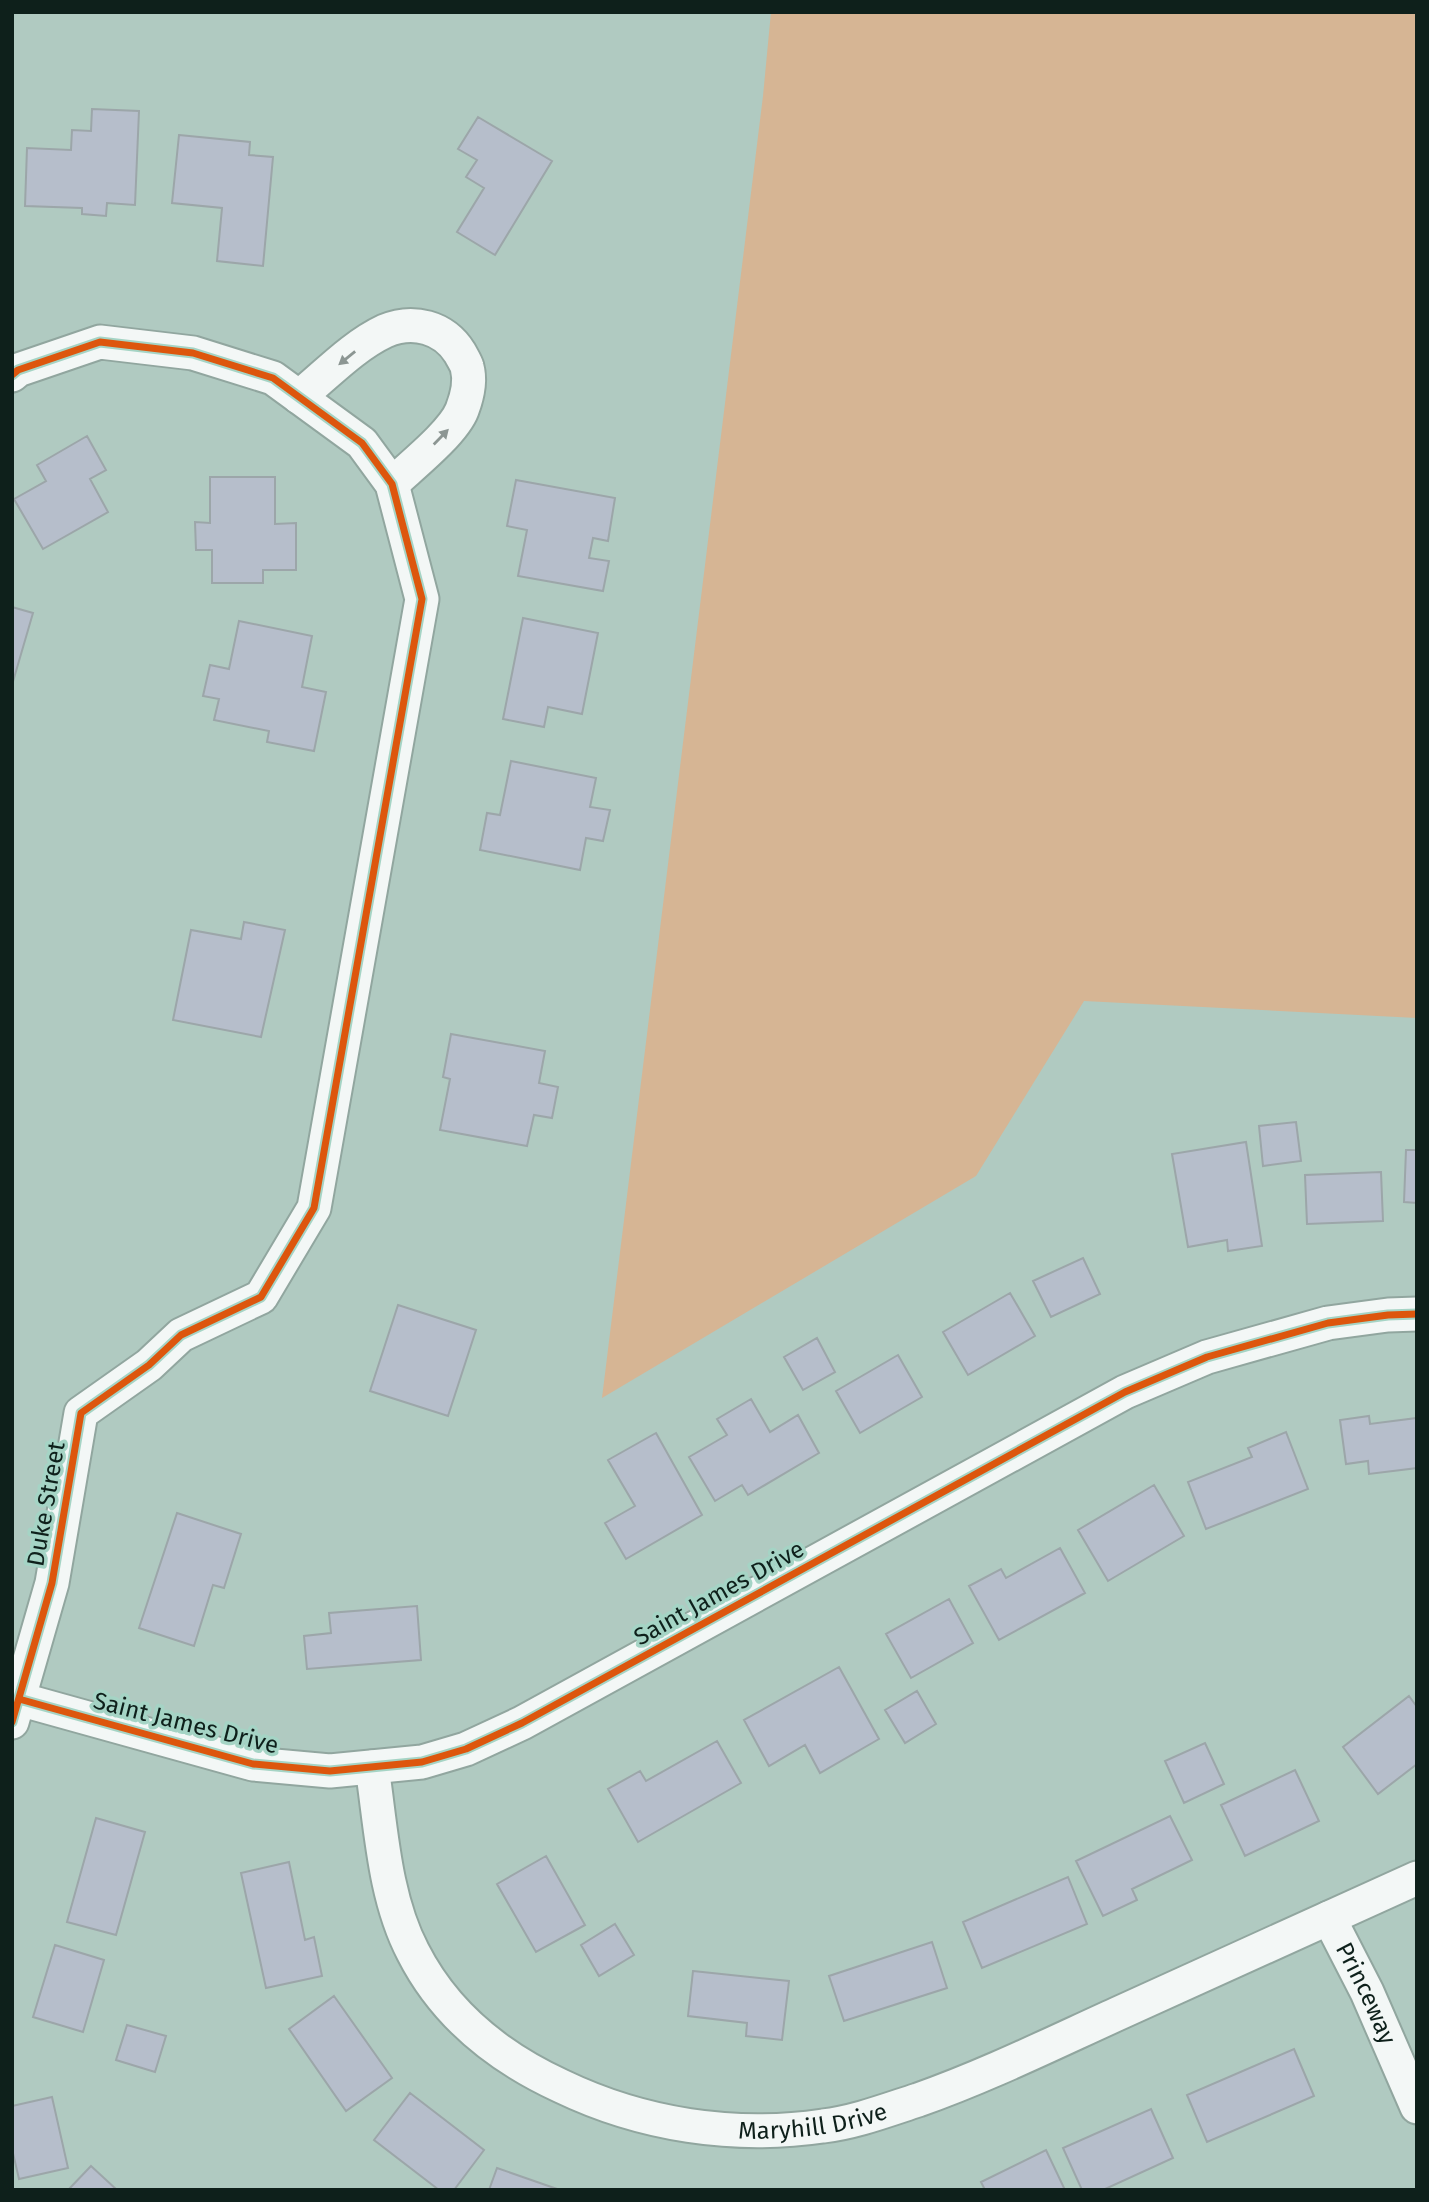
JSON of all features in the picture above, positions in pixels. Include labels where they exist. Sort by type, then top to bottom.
[{"type":"street","points":[[12,375],[19,370],[100,342],[193,353],[273,378],[299,397],[362,443],[392,484],[447,431],[461,412],[468,389],[467,366],[452,340],[430,327],[408,325],[386,331],[365,343],[299,397]]},
{"type":"street","name":"Duke Street","points":[[15,1710],[52,1583],[81,1413],[149,1365],[181,1335],[261,1297],[314,1208],[422,598],[392,484]]},
{"type":"street","name":"Saint James Drive","points":[[15,1710],[253,1765],[330,1771],[422,1762],[466,1749],[522,1723],[1125,1392],[1207,1357],[1328,1324],[1388,1315],[1417,1314]]},
{"type":"street","name":"Maryhill Drive","points":[[372,1767],[390,1882],[400,1919],[411,1950],[427,1978],[460,2020],[506,2056],[536,2075],[573,2092],[661,2121],[708,2129],[793,2129],[826,2126],[883,2112],[963,2084],[1417,1878]]},
{"type":"street","name":"Princeway","points":[[1329,1918],[1367,1992],[1417,2107]]},
{"type":"shaded area","points":[[771,12],[1417,12],[1417,1018],[1084,1001],[976,1176],[602,1398],[763,96]]},
{"type":"building","points":[[92,109],[139,111],[135,205],[107,203],[106,216],[82,214],[82,208],[25,206],[27,148],[71,150],[72,130],[91,131]]},
{"type":"building","points":[[478,117],[552,161],[495,255],[457,232],[484,188],[466,177],[477,160],[458,149]]},
{"type":"building","points":[[179,135],[250,142],[249,155],[273,157],[263,266],[217,261],[222,208],[172,203]]},
{"type":"building","points":[[87,436],[106,470],[90,479],[108,512],[43,549],[14,499],[46,481],[37,465]]},
{"type":"building","points":[[210,477],[275,477],[275,524],[296,523],[296,570],[263,570],[263,583],[212,583],[212,550],[196,550],[195,522],[210,523]]},
{"type":"building","points":[[516,480],[615,498],[608,541],[593,538],[589,558],[609,561],[603,591],[518,576],[527,530],[507,526]]},
{"type":"building","points":[[12,607],[33,613],[12,685]]},
{"type":"building","points":[[523,618],[598,633],[582,714],[548,707],[544,727],[503,719]]},
{"type":"building","points":[[239,621],[312,636],[302,687],[326,692],[314,751],[267,742],[269,731],[214,720],[219,699],[203,696],[210,665],[229,669]]},
{"type":"building","points":[[511,761],[596,778],[590,807],[610,810],[603,841],[586,838],[580,870],[480,850],[487,813],[500,815]]},
{"type":"building","points":[[244,922],[285,930],[261,1037],[173,1020],[191,930],[241,939]]},
{"type":"building","points":[[451,1034],[545,1051],[539,1083],[558,1087],[552,1118],[534,1115],[527,1146],[440,1130],[450,1079],[443,1077]]},
{"type":"building","points":[[1296,1122],[1301,1161],[1263,1166],[1259,1126]]},
{"type":"building","points":[[1246,1142],[1262,1246],[1228,1251],[1227,1240],[1188,1247],[1172,1154]]},
{"type":"building","points":[[1406,1150],[1417,1150],[1417,1203],[1404,1202]]},
{"type":"building","points":[[1381,1172],[1383,1221],[1307,1224],[1305,1175]]},
{"type":"building","points":[[1083,1258],[1100,1294],[1051,1317],[1033,1281]]},
{"type":"building","points":[[1010,1293],[1035,1336],[968,1375],[943,1332]]},
{"type":"building","points":[[398,1305],[476,1330],[448,1416],[370,1391]]},
{"type":"building","points":[[817,1338],[835,1372],[803,1390],[784,1357]]},
{"type":"building","points":[[898,1355],[922,1397],[860,1433],[836,1391]]},
{"type":"building","points":[[751,1399],[770,1432],[798,1415],[819,1453],[748,1495],[742,1485],[715,1501],[689,1457],[727,1435],[717,1419]]},
{"type":"building","points":[[1369,1416],[1370,1424],[1417,1418],[1417,1468],[1369,1474],[1368,1461],[1346,1464],[1340,1420]]},
{"type":"building","points":[[1286,1432],[1308,1489],[1206,1529],[1188,1482],[1252,1457],[1248,1448]]},
{"type":"building","points":[[656,1433],[702,1515],[626,1559],[605,1523],[635,1506],[608,1460]]},
{"type":"building","points":[[1154,1485],[1184,1536],[1108,1581],[1078,1530]]},
{"type":"building","points":[[177,1513],[241,1534],[224,1588],[213,1585],[194,1646],[139,1628]]},
{"type":"building","points":[[1060,1548],[1085,1593],[999,1640],[969,1586],[1001,1569],[1006,1578]]},
{"type":"building","points":[[949,1599],[973,1643],[911,1678],[886,1634]]},
{"type":"building","points":[[417,1606],[421,1660],[307,1669],[304,1636],[331,1633],[329,1613]]},
{"type":"building","points":[[839,1667],[879,1739],[820,1773],[805,1745],[769,1766],[744,1720]]},
{"type":"building","points":[[917,1691],[936,1724],[905,1743],[885,1710]]},
{"type":"building","points":[[1409,1696],[1417,1707],[1417,1764],[1378,1794],[1343,1747]]},
{"type":"building","points":[[717,1741],[741,1783],[638,1842],[608,1789],[640,1771],[646,1781]]},
{"type":"building","points":[[1205,1743],[1224,1784],[1184,1803],[1165,1761]]},
{"type":"building","points":[[1295,1770],[1319,1821],[1245,1856],[1221,1805]]},
{"type":"building","points":[[1170,1816],[1192,1860],[1132,1889],[1137,1900],[1103,1916],[1076,1861]]},
{"type":"building","points":[[96,1818],[145,1832],[116,1935],[67,1922]]},
{"type":"building","points":[[546,1856],[585,1925],[536,1952],[497,1884]]},
{"type":"building","points":[[289,1862],[305,1940],[314,1937],[322,1976],[266,1988],[241,1873]]},
{"type":"building","points":[[1068,1877],[1087,1924],[982,1968],[963,1922]]},
{"type":"building","points":[[615,1924],[634,1955],[599,1976],[581,1945]]},
{"type":"building","points":[[932,1942],[947,1988],[844,2021],[829,1976]]},
{"type":"building","points":[[55,1945],[104,1960],[83,2032],[33,2017]]},
{"type":"building","points":[[693,1971],[789,1981],[782,2040],[746,2036],[747,2023],[688,2016]]},
{"type":"building","points":[[334,1996],[392,2078],[346,2111],[289,2029]]},
{"type":"building","points":[[127,2025],[166,2036],[155,2072],[116,2060]]},
{"type":"building","points":[[1294,2049],[1314,2096],[1207,2142],[1187,2095]]},
{"type":"building","points":[[410,2093],[484,2150],[454,2190],[439,2190],[374,2140]]},
{"type":"building","points":[[52,2097],[68,2168],[19,2179],[12,2149],[12,2106]]},
{"type":"building","points":[[1151,2109],[1173,2158],[1103,2190],[1082,2190],[1063,2148]]},
{"type":"building","points":[[1046,2150],[1065,2190],[985,2190],[981,2182]]},
{"type":"building","points":[[91,2166],[117,2190],[68,2190]]},
{"type":"building","points":[[497,2168],[560,2190],[489,2190]]},
{"type":"cycle path","points":[[12,375],[18,370],[100,342],[193,353],[273,378],[362,443],[392,484],[422,599],[314,1208],[261,1297],[181,1335],[149,1365],[81,1413],[52,1583],[12,1722]]},
{"type":"cycle path","points":[[19,1699],[253,1764],[330,1771],[422,1762],[466,1749],[522,1723],[1125,1392],[1207,1357],[1328,1323],[1417,1314]]}]
